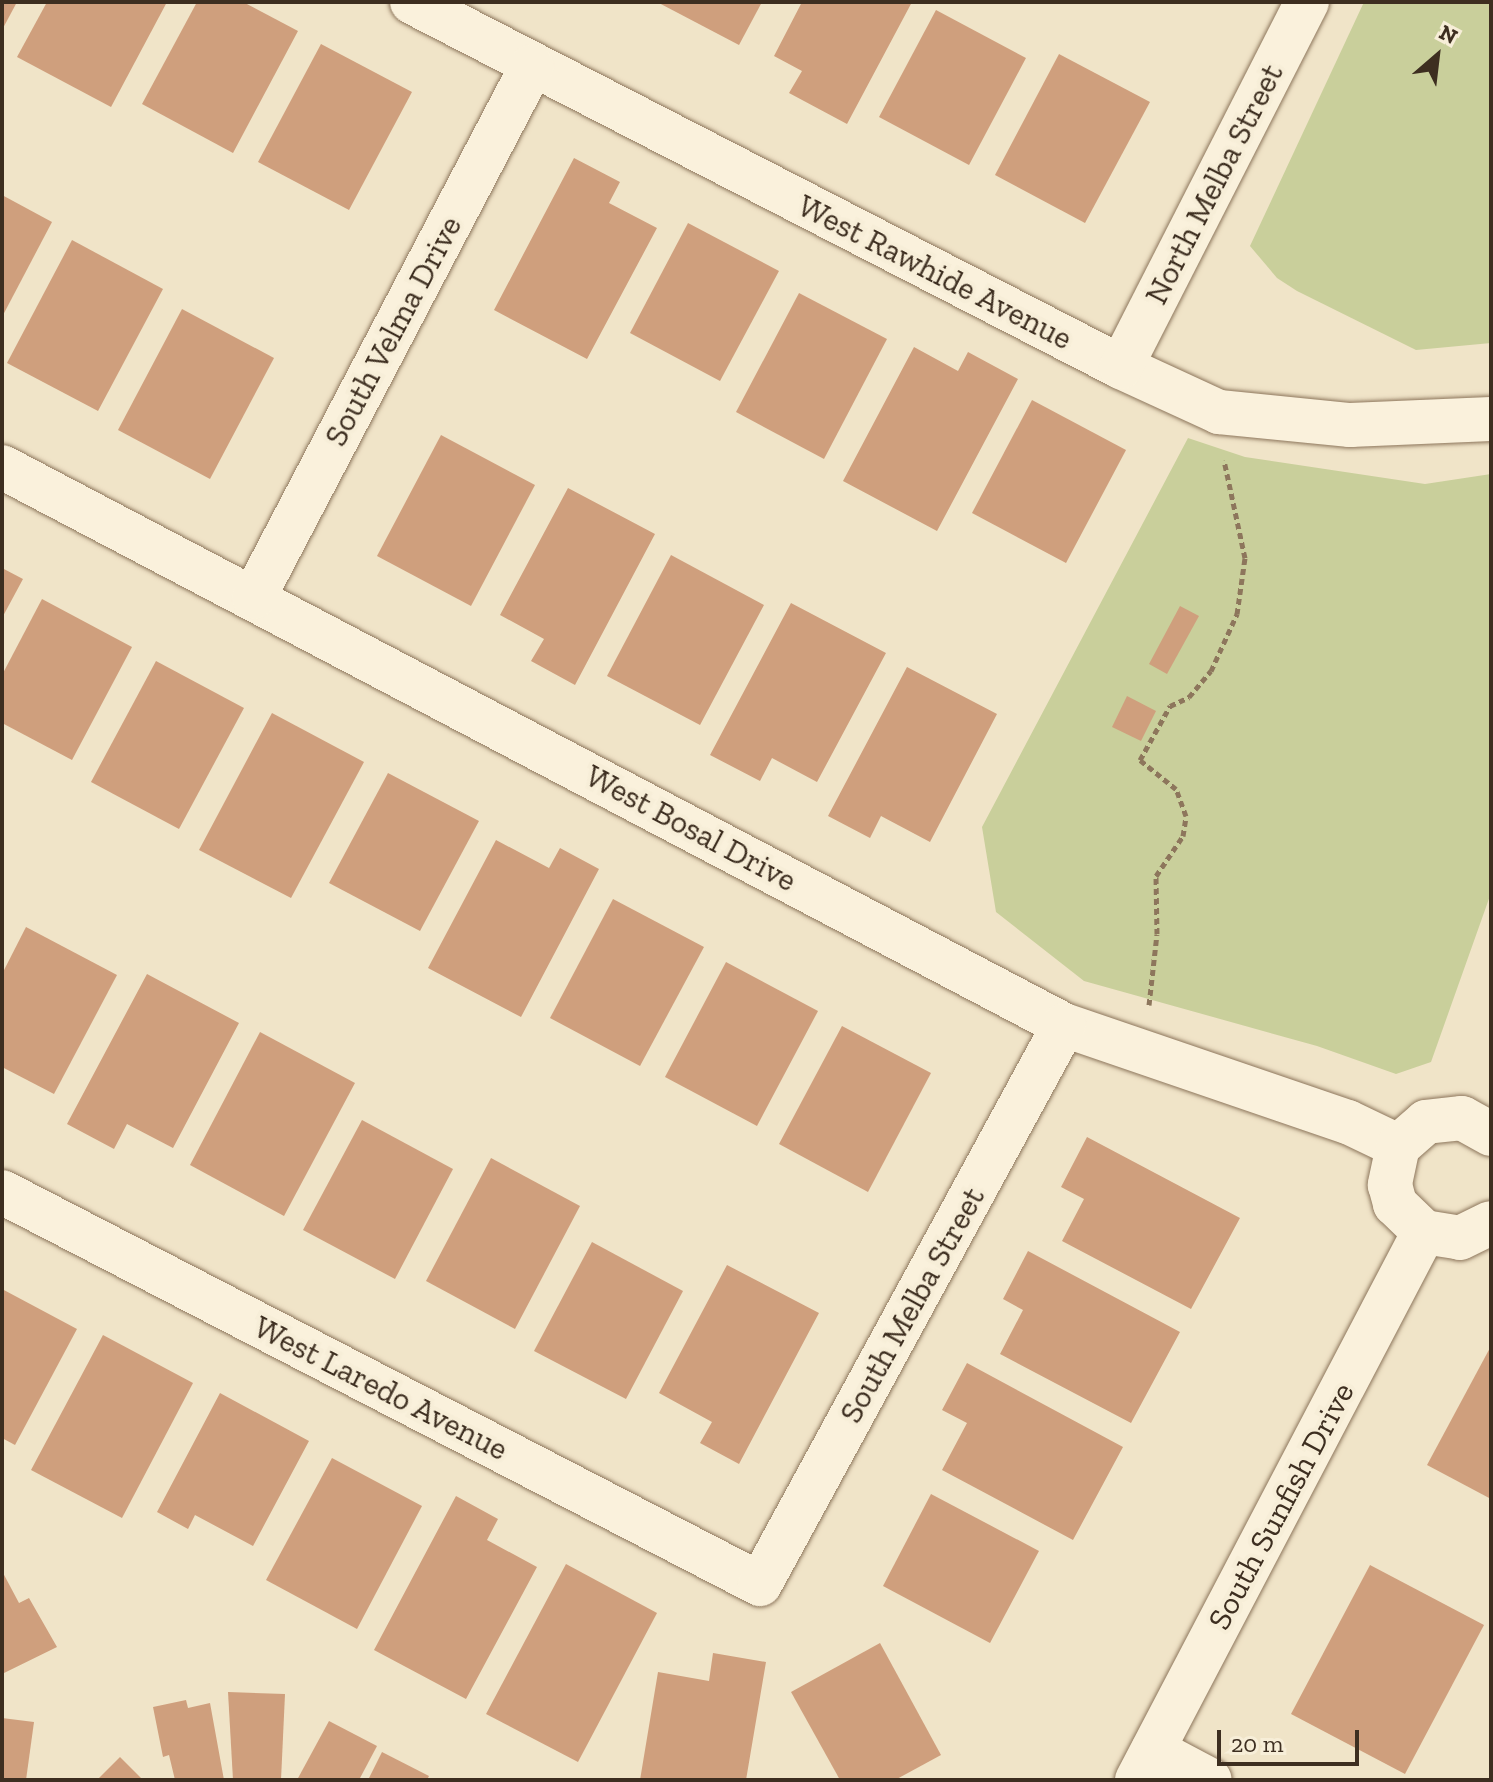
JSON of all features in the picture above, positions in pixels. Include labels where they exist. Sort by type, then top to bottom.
[{"type":"street","name":"West Rawhide Avenue","points":[[412,2],[1121,367],[1219,412],[1350,425],[1491,419]]},
{"type":"street","name":"North Melba Street","points":[[1121,367],[1307,2]]},
{"type":"street","name":"South Velma Drive","points":[[254,597],[532,66]]},
{"type":"street","name":"West Bosal Drive","points":[[2,467],[1064,1025],[1348,1122],[1398,1146]]},
{"type":"street","name":"South Melba Street","points":[[760,1584],[1064,1025]]},
{"type":"street","points":[[1487,1118],[1443,1117],[1426,1122],[1398,1146],[1390,1185],[1395,1204],[1424,1232],[1460,1238],[1491,1223]]},
{"type":"street","name":"West Laredo Avenue","points":[[2,1192],[760,1584]]},
{"type":"street","name":"South Sunfish Drive","points":[[1145,1765],[1424,1232]]},
{"type":"street","points":[[1145,1765],[1210,1780]]},
{"type":"path","points":[[1140,1050],[1157,934],[1156,876],[1183,836],[1186,816],[1176,789],[1140,760],[1170,706],[1189,697],[1211,671],[1230,634],[1242,593],[1245,558],[1219,441],[1219,412]]},
{"type":"green space","points":[[1364,2],[1491,2],[1491,343],[1416,350],[1297,291],[1277,278],[1250,246]]},
{"type":"green space","points":[[1188,438],[1245,457],[1425,484],[1491,474],[1491,893],[1431,1062],[1396,1074],[1317,1046],[1084,981],[996,912],[982,827]]},
{"type":"building","points":[[2,2],[17,2],[2,30]]},
{"type":"building","points":[[47,2],[167,2],[111,107],[17,57]]},
{"type":"building","points":[[197,2],[243,2],[298,31],[233,153],[142,104]]},
{"type":"building","points":[[657,2],[762,2],[739,45]]},
{"type":"building","points":[[802,2],[912,2],[847,124],[789,93],[802,71],[774,56]]},
{"type":"building","points":[[936,10],[1026,58],[969,165],[879,117]]},
{"type":"building","points":[[321,44],[412,92],[349,210],[258,162]]},
{"type":"building","points":[[1059,54],[1150,102],[1085,223],[995,175]]},
{"type":"building","points":[[574,158],[620,182],[609,203],[657,228],[587,359],[494,310]]},
{"type":"building","points":[[2,195],[52,222],[2,317]]},
{"type":"building","points":[[688,223],[779,271],[720,381],[630,333]]},
{"type":"building","points":[[72,240],[163,289],[98,411],[7,363]]},
{"type":"building","points":[[799,293],[887,339],[824,459],[736,412]]},
{"type":"building","points":[[182,309],[274,358],[210,479],[118,430]]},
{"type":"building","points":[[914,347],[958,371],[968,352],[1018,379],[937,531],[843,481]]},
{"type":"building","points":[[1032,400],[1126,450],[1066,563],[972,513]]},
{"type":"building","points":[[441,435],[535,485],[471,606],[377,556]]},
{"type":"building","points":[[568,488],[655,534],[575,685],[531,661],[544,639],[500,615]]},
{"type":"building","points":[[671,555],[764,605],[700,725],[607,676]]},
{"type":"building","points":[[2,568],[23,579],[2,618]]},
{"type":"building","points":[[42,599],[132,647],[72,760],[2,723],[2,675]]},
{"type":"building","points":[[791,603],[886,653],[817,782],[772,758],[760,781],[710,755]]},
{"type":"building","points":[[1180,606],[1199,616],[1167,674],[1149,664]]},
{"type":"building","points":[[156,661],[244,708],[179,829],[91,782]]},
{"type":"building","points":[[907,667],[997,714],[930,842],[881,816],[870,838],[828,816]]},
{"type":"building","points":[[1127,696],[1156,711],[1141,741],[1112,727]]},
{"type":"building","points":[[272,713],[364,762],[291,898],[199,850]]},
{"type":"building","points":[[388,773],[479,821],[420,931],[329,883]]},
{"type":"building","points":[[496,840],[549,868],[560,848],[599,869],[521,1017],[428,968]]},
{"type":"building","points":[[613,899],[704,947],[640,1066],[550,1018]]},
{"type":"building","points":[[26,927],[117,975],[54,1094],[2,1067],[2,974]]},
{"type":"building","points":[[726,962],[818,1011],[757,1126],[665,1077]]},
{"type":"building","points":[[147,974],[239,1023],[173,1148],[127,1124],[114,1149],[67,1124]]},
{"type":"building","points":[[842,1026],[931,1073],[868,1192],[779,1144]]},
{"type":"building","points":[[260,1032],[355,1083],[284,1216],[190,1165]]},
{"type":"building","points":[[362,1120],[453,1169],[395,1279],[303,1230]]},
{"type":"building","points":[[1087,1137],[1240,1218],[1191,1309],[1062,1241],[1084,1199],[1061,1187]]},
{"type":"building","points":[[491,1158],[580,1206],[515,1329],[426,1281]]},
{"type":"building","points":[[592,1242],[683,1291],[626,1399],[534,1351]]},
{"type":"building","points":[[1028,1251],[1180,1332],[1131,1423],[1000,1354],[1023,1310],[1003,1299]]},
{"type":"building","points":[[727,1265],[819,1313],[739,1464],[700,1443],[712,1422],[659,1393]]},
{"type":"building","points":[[2,1289],[77,1329],[15,1445],[2,1438]]},
{"type":"building","points":[[103,1335],[193,1383],[122,1518],[31,1470]]},
{"type":"building","points":[[1491,1346],[1491,1499],[1427,1465]]},
{"type":"building","points":[[967,1363],[1123,1447],[1073,1540],[942,1470],[967,1423],[942,1410]]},
{"type":"building","points":[[220,1393],[309,1441],[253,1546],[195,1515],[188,1529],[157,1512]]},
{"type":"building","points":[[332,1458],[422,1506],[357,1629],[266,1580]]},
{"type":"building","points":[[931,1494],[1039,1551],[990,1643],[883,1586]]},
{"type":"building","points":[[456,1496],[498,1519],[487,1540],[537,1567],[466,1699],[374,1650]]},
{"type":"building","points":[[566,1564],[657,1613],[578,1762],[486,1714]]},
{"type":"building","points":[[1370,1565],[1484,1625],[1405,1774],[1291,1714]]},
{"type":"building","points":[[2,1571],[19,1603],[29,1598],[57,1647],[2,1674]]},
{"type":"building","points":[[880,1643],[941,1755],[895,1780],[840,1780],[791,1692]]},
{"type":"building","points":[[713,1653],[766,1662],[746,1780],[640,1780],[658,1672],[709,1681]]},
{"type":"building","points":[[228,1692],[285,1694],[281,1780],[233,1780]]},
{"type":"building","points":[[186,1700],[188,1708],[210,1703],[224,1780],[175,1780],[169,1755],[163,1757],[153,1707]]},
{"type":"building","points":[[2,1718],[34,1722],[26,1780],[2,1780]]},
{"type":"building","points":[[329,1721],[377,1746],[359,1780],[297,1780]]},
{"type":"building","points":[[382,1752],[429,1776],[427,1780],[368,1780]]},
{"type":"building","points":[[120,1757],[143,1780],[97,1780]]}]
